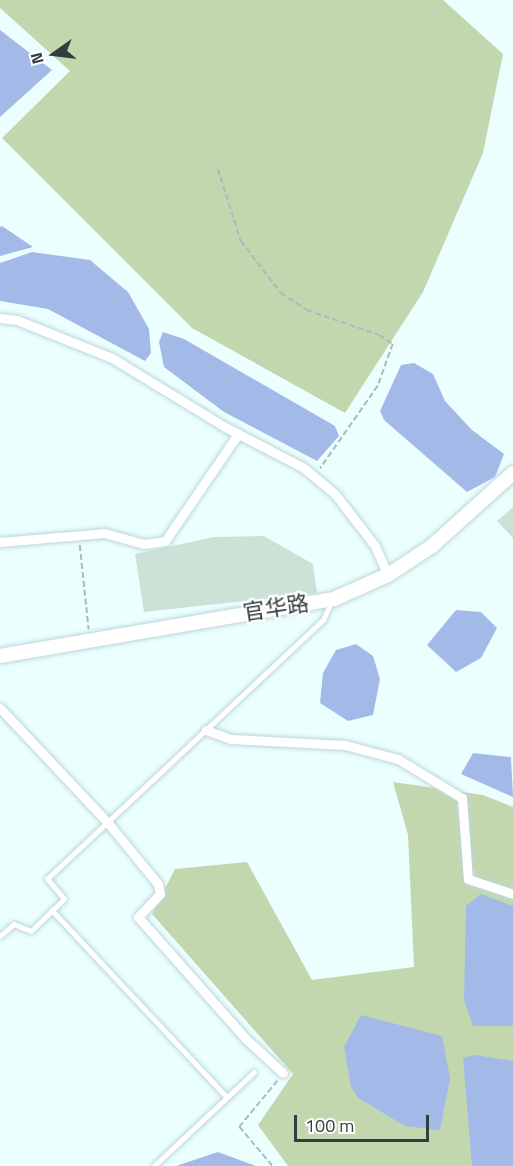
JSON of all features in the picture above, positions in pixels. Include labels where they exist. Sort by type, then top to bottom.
[{"type":"main road","name":"官华路","points":[[0,656],[334,599],[388,575],[432,546],[513,473]]},
{"type":"street","points":[[0,318],[17,320],[112,358],[238,434],[314,476],[335,494],[375,546],[388,575]]},
{"type":"street","points":[[0,542],[79,537],[104,533],[144,544],[165,541],[238,434]]},
{"type":"street","points":[[0,708],[108,823],[158,884],[160,894],[138,917],[238,1030],[283,1073]]},
{"type":"street","points":[[206,730],[231,739],[345,745],[398,759],[462,798],[468,879],[513,894]]},
{"type":"lane","points":[[0,936],[14,924],[31,931],[64,899],[47,879],[323,620],[334,599]]},
{"type":"lane","points":[[52,910],[227,1097]]},
{"type":"lane","points":[[154,1166],[254,1072]]},
{"type":"path","points":[[218,169],[242,241],[258,268],[281,293],[307,310],[380,335],[393,344],[378,386],[359,418],[314,476]]},
{"type":"path","points":[[79,537],[90,639]]},
{"type":"path","points":[[272,1166],[239,1127],[283,1073]]},
{"type":"green space","points":[[0,0],[443,0],[503,54],[483,153],[423,292],[345,413],[192,328],[2,138],[70,71],[0,8]]},
{"type":"green space","points":[[393,782],[483,795],[513,807],[513,1166],[288,1166],[258,1125],[293,1074],[152,914],[175,869],[247,862],[312,980],[414,967],[408,835]]},
{"type":"water","points":[[0,30],[52,70],[0,117]]},
{"type":"water","points":[[2,226],[33,247],[0,256],[0,227]]},
{"type":"water","points":[[32,252],[90,260],[128,292],[149,329],[151,353],[145,361],[48,309],[0,301],[0,263]]},
{"type":"water","points":[[163,332],[184,339],[335,426],[339,436],[317,461],[224,412],[164,367],[159,342]]},
{"type":"water","points":[[414,363],[433,374],[445,401],[472,430],[504,454],[495,477],[467,492],[384,420],[380,411],[401,365]]},
{"type":"water","points":[[456,610],[481,612],[497,628],[481,658],[456,672],[427,645]]},
{"type":"water","points":[[356,644],[373,656],[380,679],[373,715],[348,721],[320,703],[323,673],[336,650]]},
{"type":"water","points":[[473,753],[511,757],[513,797],[461,774]]},
{"type":"water","points":[[481,894],[513,906],[513,1026],[473,1026],[464,1000],[466,906]]},
{"type":"water","points":[[361,1015],[442,1036],[450,1078],[440,1130],[405,1126],[358,1098],[351,1087],[344,1047]]},
{"type":"water","points":[[474,1055],[513,1061],[513,1166],[472,1166],[463,1058]]},
{"type":"water","points":[[218,1152],[256,1166],[176,1166]]},
{"type":"building","points":[[513,507],[513,538],[497,521]]},
{"type":"building","points":[[264,536],[313,564],[317,593],[144,612],[135,554],[214,537]]}]
